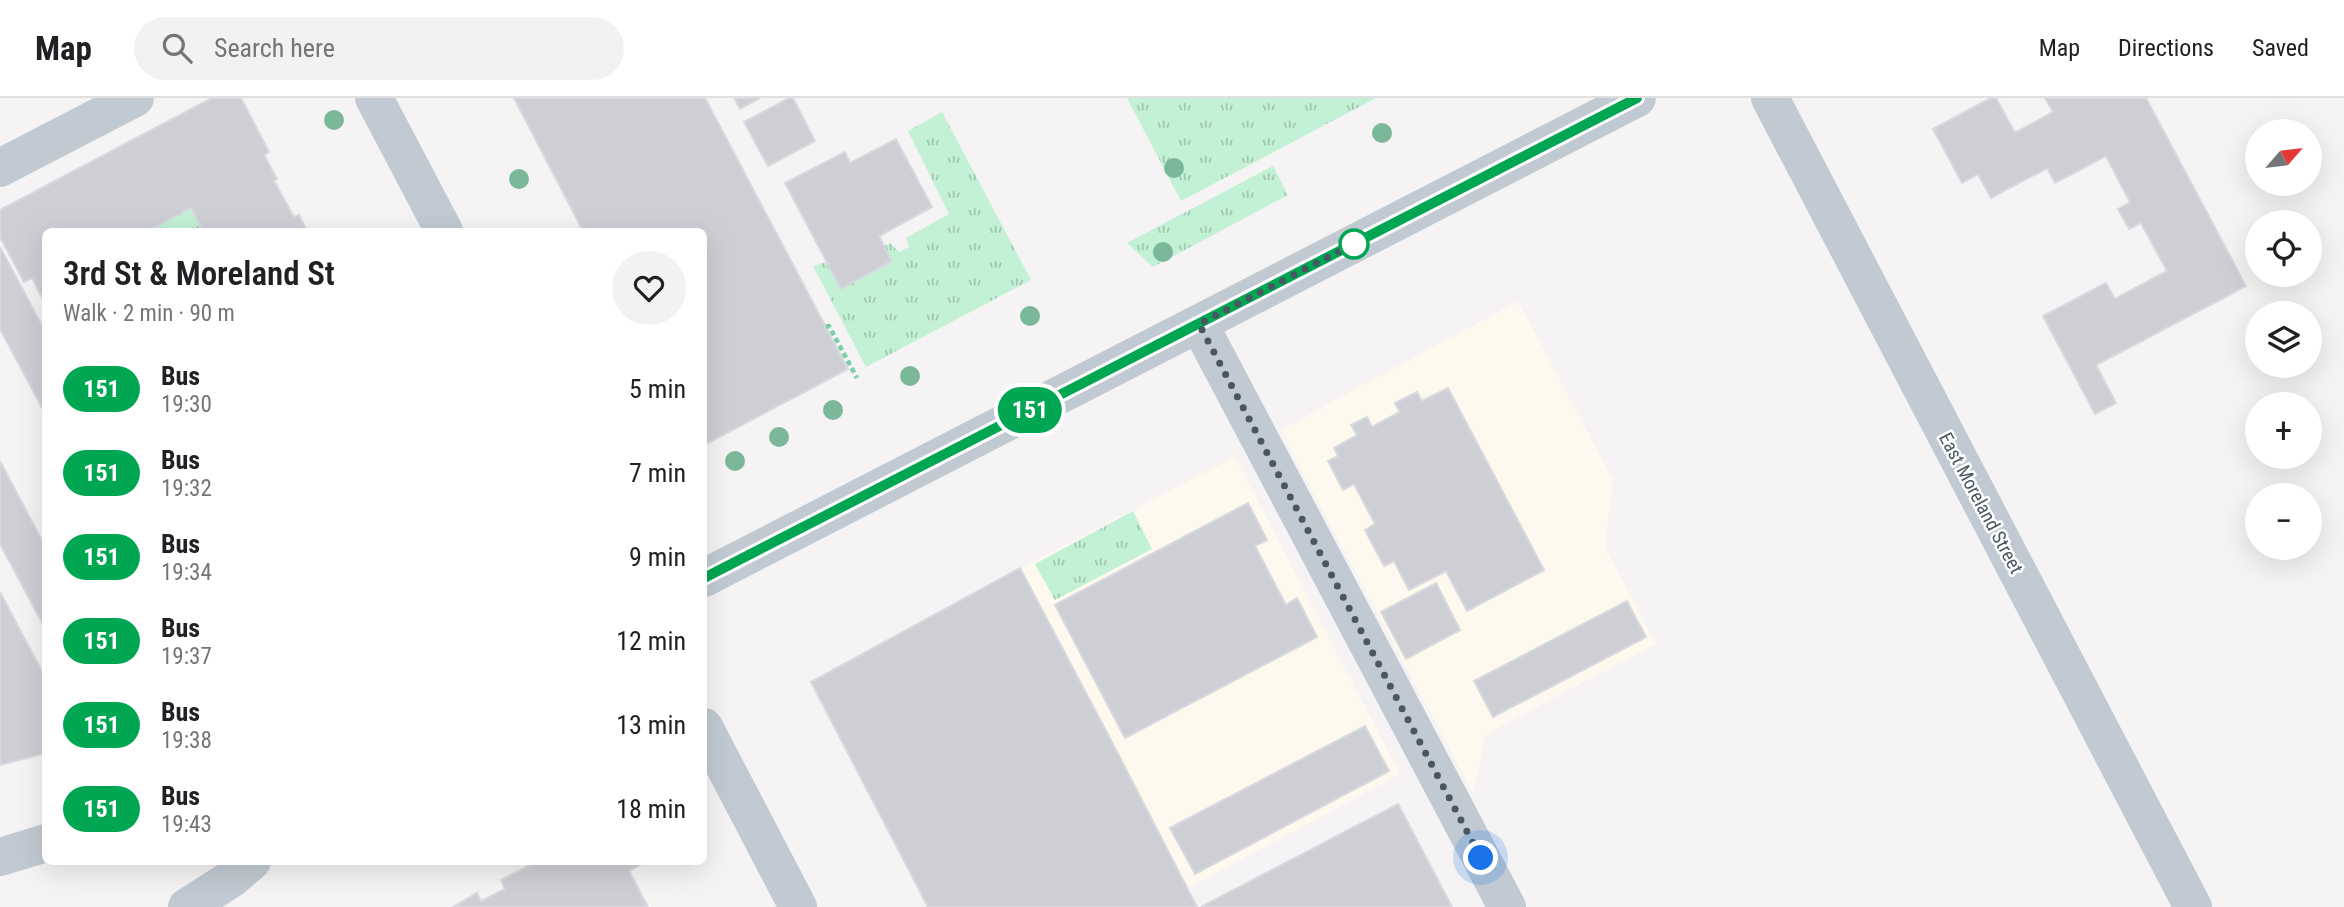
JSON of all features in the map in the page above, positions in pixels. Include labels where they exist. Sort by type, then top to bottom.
[{"type":"street","points":[[0,168],[135,98]]},
{"type":"street","points":[[374,98],[442,228]]},
{"type":"street","points":[[707,576],[1637,98]]},
{"type":"street","name":"East Moreland Street","points":[[1770,98],[2193,907]]},
{"type":"street","points":[[1199,324],[1507,907]]},
{"type":"street","points":[[707,733],[797,907]]},
{"type":"street","points":[[0,857],[42,844]]},
{"type":"street","points":[[187,907],[231,879],[247,865]]},
{"type":"path","points":[[825,327],[829,326],[857,378]]},
{"type":"shaded area","points":[[1518,301],[1613,480],[1605,547],[1656,644],[1486,734],[1473,793],[1280,430]]},
{"type":"shaded area","points":[[1235,457],[1400,774],[1188,888],[1020,568]]},
{"type":"green space","points":[[1127,98],[1376,98],[1181,201]]},
{"type":"green space","points":[[942,112],[1031,280],[866,367],[813,266],[827,262],[841,288],[892,261],[884,246],[890,243],[899,252],[909,247],[906,238],[949,214],[908,131]]},
{"type":"green space","points":[[1273,166],[1288,195],[1153,267],[1127,243]]},
{"type":"green space","points":[[191,208],[201,228],[154,228]]},
{"type":"green space","points":[[1133,511],[1152,549],[1055,600],[1035,564]]},
{"type":"building","points":[[212,98],[241,98],[269,152],[264,155],[277,179],[274,181],[294,217],[299,215],[306,228],[201,228],[191,208],[154,228],[42,228],[42,297],[32,278],[24,282],[0,237],[0,210]]},
{"type":"building","points":[[514,98],[705,98],[848,369],[707,443],[707,228],[581,228]]},
{"type":"building","points":[[734,98],[760,98],[740,109]]},
{"type":"building","points":[[793,98],[815,141],[768,166],[744,122]]},
{"type":"building","points":[[1991,98],[1996,98],[2015,133],[2053,112],[2045,98],[2146,98],[2245,287],[2096,365],[2116,403],[2095,414],[2043,316],[2106,283],[2115,299],[2167,271],[2141,223],[2129,229],[2118,209],[2130,202],[2106,156],[2055,183],[2047,168],[1991,198],[1978,174],[1962,183],[1933,129]]},
{"type":"building","points":[[896,139],[932,207],[879,236],[892,261],[841,289],[785,183],[845,152],[850,163]]},
{"type":"building","points":[[0,247],[42,326],[42,408],[0,329]]},
{"type":"building","points":[[1448,388],[1544,570],[1467,611],[1446,571],[1409,590],[1394,561],[1384,566],[1365,530],[1375,524],[1354,484],[1343,490],[1328,461],[1338,456],[1334,448],[1357,435],[1351,425],[1367,417],[1372,427],[1400,412],[1395,403],[1417,392],[1422,401]]},
{"type":"building","points":[[0,461],[42,540],[42,623],[0,544]]},
{"type":"building","points":[[1248,503],[1267,540],[1255,546],[1286,605],[1297,598],[1317,637],[1125,738],[1055,605]]},
{"type":"building","points":[[1020,568],[1197,907],[928,907],[811,682]]},
{"type":"building","points":[[1436,583],[1460,630],[1406,659],[1381,612]]},
{"type":"building","points":[[0,592],[42,671],[42,754],[0,765]]},
{"type":"building","points":[[1627,601],[1646,637],[1493,717],[1474,681]]},
{"type":"building","points":[[1365,726],[1389,771],[1195,874],[1170,828]]},
{"type":"building","points":[[1398,804],[1452,907],[1201,907]]},
{"type":"building","points":[[530,865],[640,865],[629,871],[648,907],[453,907],[477,893],[481,901],[505,889],[501,880]]},
{"type":"bus line","name":"151","points":[[707,576],[1637,98]]},
{"type":"route","points":[[1354,244],[1363,239],[1199,324],[1481,858]]}]
